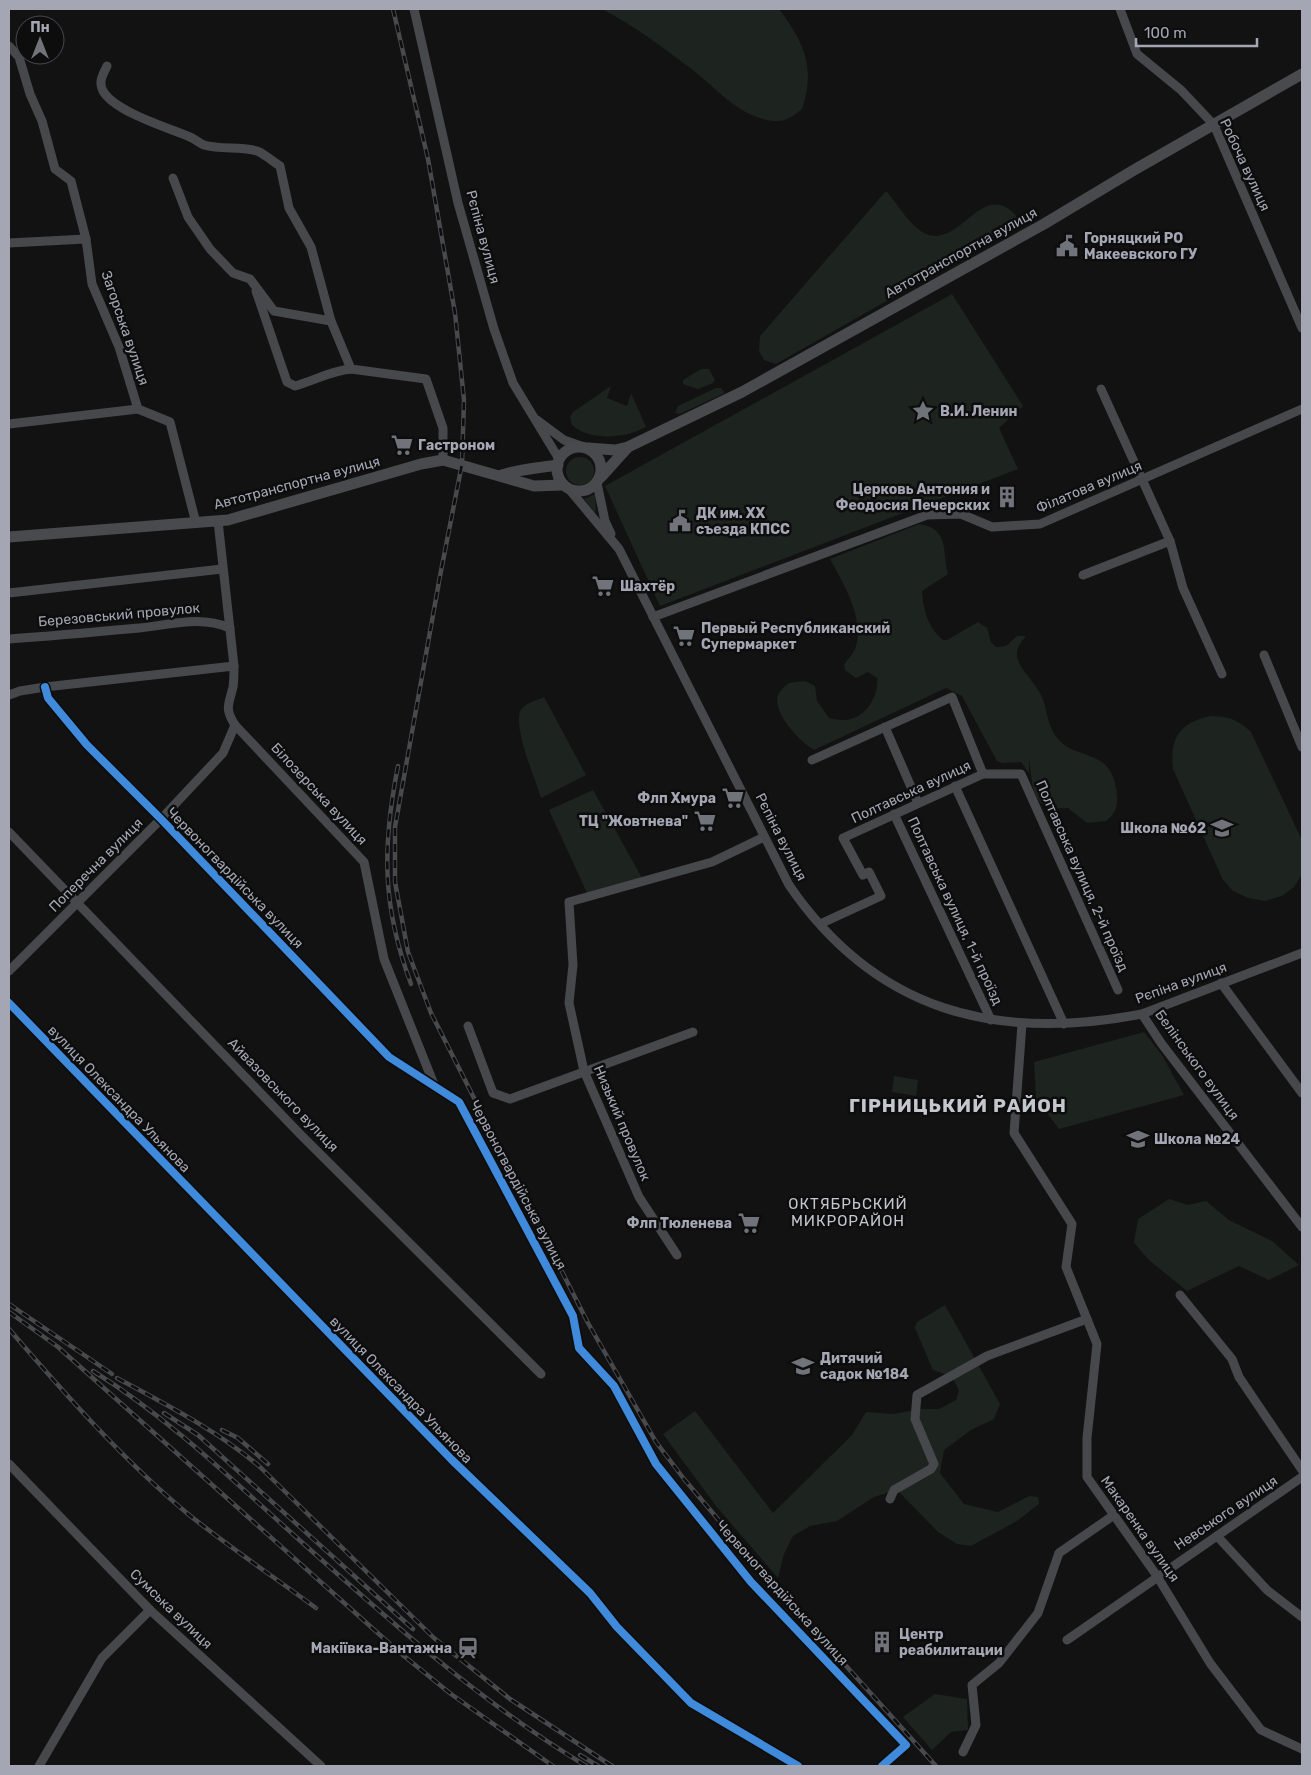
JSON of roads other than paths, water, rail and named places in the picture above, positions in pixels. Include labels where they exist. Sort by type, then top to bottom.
[{"type":"main road","name":"Автотранспортна вулиця","points":[[628,447],[742,392],[1044,224],[1302,74]]},
{"type":"main road","points":[[585,447],[616,450],[628,447],[589,489],[579,491],[566,487],[558,477],[559,462],[568,449],[585,447]]},
{"type":"main road","points":[[585,447],[597,455],[600,460],[602,466],[599,480]]},
{"type":"main road","name":"Автотранспортна вулиця","points":[[9,538],[228,520],[421,464],[443,460],[534,486],[566,487]]},
{"type":"main road","points":[[500,476],[512,471],[559,462]]},
{"type":"street","name":"Рєпіна вулиця","points":[[414,9],[458,203],[494,328],[513,383],[559,462]]},
{"type":"street","name":"Робоча вулиця","points":[[1120,9],[1137,54],[1180,90],[1214,125],[1302,328]]},
{"type":"street","name":"Загорська вулиця","points":[[9,46],[19,57],[30,94],[42,121],[55,169],[71,182],[86,239],[92,284],[118,347],[138,409]]},
{"type":"street","points":[[107,66],[101,77],[102,89],[108,97],[124,108],[159,127],[203,144],[226,149],[258,151],[280,166],[289,208],[311,247],[331,321],[351,368]]},
{"type":"street","points":[[173,178],[188,217],[210,249],[233,273],[250,279],[274,311],[331,321]]},
{"type":"street","points":[[9,243],[86,239]]},
{"type":"street","points":[[250,279],[287,382],[295,386],[314,381],[334,370],[351,368],[426,379],[443,428],[443,460]]},
{"type":"street","points":[[1101,389],[1170,541],[1182,588],[1222,674]]},
{"type":"street","points":[[9,424],[138,409],[170,422],[196,523]]},
{"type":"street","name":"Філатова вулиця","points":[[654,617],[927,515],[961,514],[992,527],[1040,524],[1302,409]]},
{"type":"street","points":[[531,414],[564,440],[585,447]]},
{"type":"street","points":[[599,480],[605,521],[618,550]]},
{"type":"street","name":"Рєпіна вулиця","points":[[566,487],[618,550],[654,617],[789,885],[820,924],[868,970],[916,998],[948,1010],[991,1020],[1022,1024],[1064,1024],[1142,1014],[1302,953]]},
{"type":"street","points":[[218,521],[234,666],[233,686],[228,700],[228,715],[235,725]]},
{"type":"street","points":[[1083,575],[1170,541]]},
{"type":"street","points":[[9,593],[222,569]]},
{"type":"street","name":"Березовський провулок","points":[[9,639],[152,627],[190,621],[215,621],[230,628]]},
{"type":"street","points":[[1264,655],[1302,747]]},
{"type":"street","points":[[9,695],[20,691],[45,687],[234,666]]},
{"type":"street","name":"Червоногвардійська вулиця","points":[[45,687],[48,698],[87,745],[161,819],[389,1057],[459,1102],[573,1316],[579,1348],[614,1386],[656,1464],[751,1582],[906,1745],[882,1766]]},
{"type":"street","points":[[812,760],[952,697],[982,774]]},
{"type":"street","name":"Поперечна вулиця","points":[[9,971],[161,819],[223,753],[235,725]]},
{"type":"street","name":"Білозерська вулиця","points":[[235,725],[364,862],[384,959],[435,1087]]},
{"type":"street","points":[[885,727],[918,803]]},
{"type":"street","name":"Полтавська вулиця","points":[[820,924],[881,896],[869,872],[863,875],[843,838],[982,774],[1021,774]]},
{"type":"street","name":"Полтавська вулиця, 2-й проїзд","points":[[1021,774],[1118,990]]},
{"type":"street","points":[[955,786],[1064,1024]]},
{"type":"street","name":"Полтавська вулиця, 1-й проїзд","points":[[894,814],[991,1020]]},
{"type":"street","name":"Айвазовського вулиця","points":[[9,832],[301,1135],[541,1374]]},
{"type":"street","name":"Низький провулок","points":[[677,1255],[639,1197],[584,1072],[570,1003],[573,965],[569,902],[712,862],[764,837]]},
{"type":"street","points":[[1221,983],[1302,1093]]},
{"type":"street","name":"вулиця Олександра Ульянова","points":[[9,1003],[452,1460],[590,1593],[617,1627],[691,1703],[798,1766]]},
{"type":"street","name":"Белінського вулиця","points":[[1142,1014],[1161,1043],[1302,1227]]},
{"type":"street","name":"Макаренка вулиця","points":[[1022,1024],[1014,1133],[1072,1224],[1066,1267],[1097,1344],[1086,1438],[1088,1477],[1157,1576],[1210,1663],[1261,1730],[1302,1749]]},
{"type":"street","points":[[468,1026],[493,1093],[510,1099],[693,1032]]},
{"type":"street","points":[[1180,1296],[1232,1359],[1239,1377],[1302,1470]]},
{"type":"street","points":[[890,1499],[894,1490],[931,1469],[934,1464],[915,1419],[917,1396],[987,1356],[1087,1319]]},
{"type":"street","name":"Сумська вулиця","points":[[9,1464],[150,1610],[321,1766]]},
{"type":"street","name":"Невського вулиця","points":[[1067,1640],[1302,1477]]},
{"type":"street","points":[[963,1752],[976,1725],[972,1685],[999,1663],[1038,1613],[1059,1553],[1114,1515]]},
{"type":"street","points":[[1217,1536],[1266,1590],[1302,1617]]},
{"type":"street","points":[[39,1766],[102,1658],[150,1610]]},
{"type":"railway","points":[[393,9],[428,159],[455,313],[464,400],[462,464],[395,827],[395,882],[408,952],[431,1013],[588,1323],[656,1442],[684,1479],[777,1589],[936,1766]]},
{"type":"railway","points":[[398,766],[389,823],[388,876],[394,928],[411,984]]},
{"type":"railway","points":[[9,1304],[112,1374]]},
{"type":"railway","points":[[9,1312],[58,1347],[399,1652],[451,1694],[553,1766]]},
{"type":"railway","points":[[9,1329],[95,1425],[164,1493],[219,1538],[316,1608]]},
{"type":"railway","points":[[93,1371],[144,1406],[193,1445],[394,1624],[467,1684],[545,1740],[586,1766]]},
{"type":"railway","points":[[117,1378],[191,1419],[243,1453],[259,1466],[434,1638],[510,1699],[612,1766]]},
{"type":"railway","points":[[164,1413],[198,1435],[413,1629]]},
{"type":"railway","points":[[222,1430],[238,1438],[268,1464]]},
{"type":"railway","points":[[580,1755],[598,1766]]},
{"type":"place","name":"Горняцкий РО Макеевского ГУ","points":[[1067,246]]},
{"type":"place","name":"В.И. Ленин","points":[[923,411]]},
{"type":"place","name":"Гастроном","points":[[402,445]]},
{"type":"place","name":"Церковь Антония и Феодосия Печерских","points":[[1007,497]]},
{"type":"place","name":"ДК им. XX съезда КПСС","points":[[680,521]]},
{"type":"place","name":"Шахтёр","points":[[603,586]]},
{"type":"place","name":"Первый Республиканский Супермаркет","points":[[684,636]]},
{"type":"place","name":"Флп Хмура","points":[[733,798]]},
{"type":"place","name":"ТЦ \"Жовтнева\"","points":[[705,821]]},
{"type":"place","name":"Школа №62","points":[[1222,828]]},
{"type":"place","name":"Школа №24","points":[[1138,1139]]},
{"type":"place","name":"Флп Тюленева","points":[[749,1223]]},
{"type":"place","name":"Дитячий садок №184","points":[[803,1366]]},
{"type":"place","name":"Центр реабилитации","points":[[882,1642]]},
{"type":"place","name":"Макіївка-Вантажна","points":[[468,1648]]},
{"type":"district","name":"ГІРНИЦЬКИЙ РАЙОН","points":[[958,1105]]},
{"type":"district","name":"ОКТЯБРЬСКИЙ МИКРОРАЙОН","points":[[848,1212]]}]
